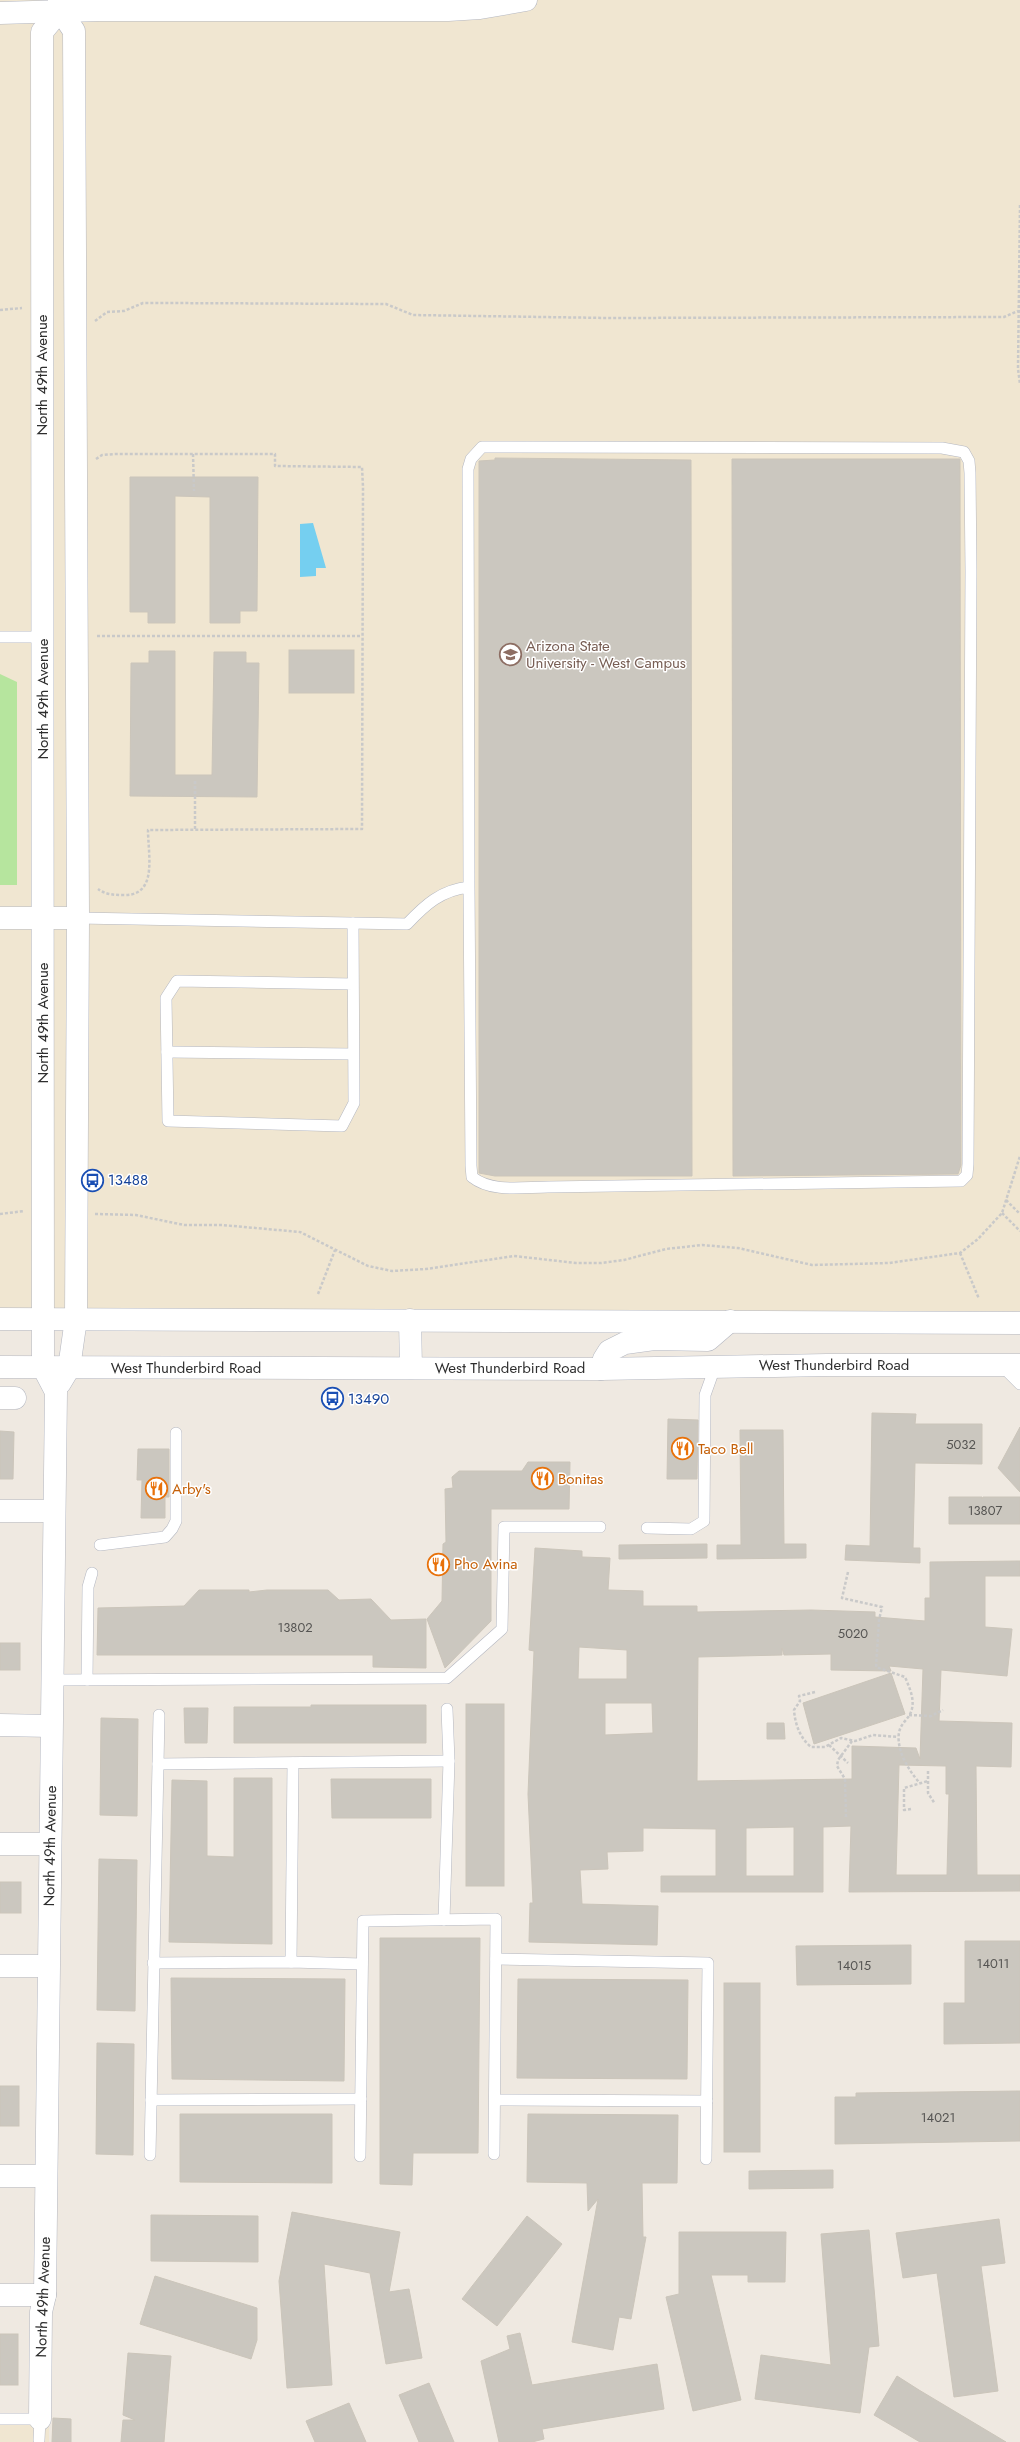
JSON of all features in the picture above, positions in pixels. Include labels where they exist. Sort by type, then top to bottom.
[{"type":"street","points":[[0,13],[59,5],[448,10],[480,8],[526,0]]},
{"type":"street","name":"North 49th Avenue","points":[[39,2430],[41,2312],[45,2295],[56,1392],[43,1367],[42,32],[59,5],[74,32],[78,918],[76,1319],[70,1368],[56,1392]]},
{"type":"street","points":[[0,918],[78,918]]},
{"type":"street","points":[[0,1319],[1020,1323]]},
{"type":"street","points":[[410,1320],[411,1368]]},
{"type":"street","points":[[601,1369],[604,1359],[609,1351],[625,1343],[654,1340],[708,1340],[730,1321]]},
{"type":"street","name":"West Thunderbird Road","points":[[0,1367],[601,1369],[1010,1365]]},
{"type":"street","points":[[0,1511],[54,1511]]},
{"type":"street","points":[[0,1724],[51,1726]]},
{"type":"street","points":[[0,1844],[50,1844]]},
{"type":"street","points":[[0,1966],[48,1966]]},
{"type":"street","points":[[0,2176],[46,2176]]},
{"type":"street","points":[[0,2295],[45,2295]]},
{"type":"lane","points":[[482,447],[942,448],[964,452],[969,461],[970,473],[971,595],[968,1164],[967,1175],[962,1181],[548,1188],[503,1187],[480,1183],[472,1177],[471,1166],[469,887],[468,469],[475,453],[482,447]]},
{"type":"lane","points":[[0,637],[42,637]]},
{"type":"lane","points":[[78,918],[407,924],[428,902],[459,888],[469,887]]},
{"type":"lane","points":[[353,923],[354,1103],[342,1126],[168,1121],[166,998],[177,981],[353,984]]},
{"type":"lane","points":[[166,1052],[353,1054]]},
{"type":"lane","points":[[1010,1365],[1020,1384]]},
{"type":"lane","points":[[647,1528],[691,1529],[704,1522],[705,1395],[715,1367]]},
{"type":"lane","points":[[100,1545],[164,1537],[172,1529],[176,1521],[176,1433]]},
{"type":"lane","points":[[52,1680],[447,1678],[502,1629],[504,1527],[600,1527]]},
{"type":"lane","points":[[87,1680],[88,1587],[92,1573]]},
{"type":"lane","points":[[444,1920],[449,1761],[447,1708]]},
{"type":"lane","points":[[150,2155],[159,1715]]},
{"type":"lane","points":[[158,1764],[449,1761]]},
{"type":"lane","points":[[291,1962],[293,1763]]},
{"type":"lane","points":[[360,2156],[362,1964],[364,1921],[496,1919],[494,2154]]},
{"type":"lane","points":[[496,1959],[708,1963],[706,2159]]},
{"type":"lane","points":[[153,1963],[291,1962],[362,1964]]},
{"type":"lane","points":[[151,2100],[361,2099]]},
{"type":"lane","points":[[495,2100],[707,2101]]},
{"type":"lane","points":[[0,2419],[39,2430]]},
{"type":"path","points":[[1020,205],[1018,311],[1020,384]]},
{"type":"path","points":[[94,322],[99,316],[107,312],[124,312],[143,303],[386,304],[413,315],[608,318],[1004,318],[1018,311]]},
{"type":"path","points":[[0,310],[29,307]]},
{"type":"path","points":[[96,459],[102,455],[115,454],[275,454],[275,466],[362,467],[362,829],[148,830],[147,883],[138,893],[134,895],[111,895],[98,889]]},
{"type":"path","points":[[193,454],[194,491]]},
{"type":"path","points":[[102,636],[362,636]]},
{"type":"path","points":[[195,781],[195,829]]},
{"type":"path","points":[[92,1214],[136,1215],[184,1225],[222,1225],[300,1232],[313,1237],[335,1250],[368,1266],[392,1270],[426,1269],[514,1256],[576,1263],[600,1263],[624,1260],[688,1245],[719,1245],[790,1262],[832,1266],[914,1260],[960,1252],[978,1239],[1002,1213],[1020,1156]]},
{"type":"path","points":[[1006,1200],[1020,1214]]},
{"type":"path","points":[[0,1214],[26,1211]]},
{"type":"path","points":[[1002,1213],[1020,1231]]},
{"type":"path","points":[[318,1294],[335,1250]]},
{"type":"path","points":[[960,1252],[979,1299]]},
{"type":"path","points":[[848,1572],[842,1598],[882,1607],[879,1620],[876,1668],[905,1677],[912,1695],[909,1714],[900,1728],[898,1737],[908,1770],[919,1782]]},
{"type":"path","points":[[816,1692],[799,1696],[800,1701],[794,1710],[795,1718],[808,1744],[818,1748],[828,1745],[841,1738],[852,1741],[864,1740],[873,1735],[898,1737]]},
{"type":"path","points":[[909,1714],[931,1716],[943,1710]]},
{"type":"path","points":[[846,1817],[845,1779],[837,1766],[841,1757],[852,1741]]},
{"type":"path","points":[[828,1745],[848,1763]]},
{"type":"path","points":[[928,1771],[928,1793],[935,1804]]},
{"type":"path","points":[[911,1809],[904,1810],[904,1788],[919,1782],[928,1781]]},
{"type":"shaded area","name":"Arizona State University - West Campus","points":[[0,0],[1020,0],[1020,1311],[0,1311]]},
{"type":"shaded area","points":[[0,2419],[49,2421],[49,2442],[0,2442]]},
{"type":"green space","points":[[0,674],[17,682],[17,885],[0,885]]},
{"type":"water","points":[[313,523],[326,568],[316,568],[316,576],[300,577],[300,524]]},
{"type":"building","points":[[495,458],[691,460],[692,1176],[495,1176],[479,1173],[479,461],[495,460]]},
{"type":"building","points":[[732,459],[960,459],[961,1165],[958,1174],[733,1176]]},
{"type":"building","points":[[130,477],[258,477],[257,611],[240,611],[240,623],[210,623],[210,497],[175,496],[175,623],[148,623],[148,612],[130,612]]},
{"type":"building","points":[[289,650],[354,650],[354,693],[289,693]]},
{"type":"building","points":[[149,651],[175,651],[175,775],[212,775],[214,652],[246,652],[246,663],[259,663],[257,797],[130,796],[131,663],[149,663]]},
{"type":"building","points":[[872,1413],[916,1414],[915,1424],[982,1424],[982,1464],[915,1463],[913,1548],[920,1548],[920,1563],[845,1560],[846,1545],[870,1546]]},
{"type":"building","name":"Taco Bell","points":[[668,1419],[698,1420],[697,1479],[667,1479]]},
{"type":"building","points":[[1020,1427],[1020,1492],[998,1468]]},
{"type":"building","points":[[740,1430],[783,1430],[784,1544],[806,1544],[806,1558],[717,1559],[717,1545],[741,1545]]},
{"type":"building","points":[[0,1431],[14,1432],[13,1479],[0,1479]]},
{"type":"building","name":"Arby's","points":[[138,1449],[169,1449],[169,1497],[165,1497],[165,1518],[141,1518],[142,1480],[137,1480]]},
{"type":"building","points":[[528,1462],[570,1462],[569,1509],[491,1509],[491,1621],[445,1668],[427,1619],[442,1601],[443,1544],[446,1542],[445,1489],[453,1488],[452,1477],[459,1471],[522,1471]]},
{"type":"building","points":[[949,1497],[982,1497],[982,1499],[983,1497],[1020,1497],[1020,1524],[949,1524]]},
{"type":"building","points":[[707,1544],[707,1558],[619,1559],[619,1545]]},
{"type":"building","points":[[535,1548],[582,1551],[582,1557],[610,1558],[608,1590],[643,1591],[643,1606],[697,1606],[697,1612],[811,1610],[875,1612],[875,1617],[925,1621],[925,1598],[930,1598],[930,1562],[1020,1561],[1020,1576],[985,1576],[985,1627],[1012,1629],[1007,1676],[941,1670],[939,1721],[1012,1723],[1011,1767],[976,1766],[977,1875],[1020,1875],[1020,1891],[849,1892],[851,1826],[823,1827],[823,1892],[661,1892],[661,1876],[716,1876],[716,1829],[643,1828],[643,1851],[607,1852],[608,1869],[580,1870],[582,1904],[658,1906],[657,1945],[529,1942],[530,1903],[533,1903],[528,1794],[534,1651],[529,1650]],"holes":[[[579,1647],[627,1650],[627,1679],[578,1679]],[[782,1648],[784,1655],[831,1654],[831,1670],[891,1671],[889,1666],[923,1669],[920,1759],[916,1748],[852,1746],[852,1779],[697,1781],[698,1657],[782,1655]],[[605,1703],[652,1703],[653,1733],[605,1735]],[[899,1765],[946,1766],[946,1794],[949,1794],[947,1875],[896,1875]],[[794,1827],[794,1876],[746,1876],[746,1828]]]},
{"type":"building","points":[[199,1590],[249,1590],[249,1592],[267,1590],[328,1590],[339,1600],[371,1599],[391,1620],[426,1619],[426,1668],[373,1667],[373,1655],[97,1655],[98,1608],[184,1606]]},
{"type":"building","points":[[0,1643],[20,1643],[20,1670],[0,1670]]},
{"type":"building","points":[[891,1673],[905,1714],[814,1744],[803,1703]]},
{"type":"building","points":[[466,1704],[504,1704],[504,1886],[466,1886]]},
{"type":"building","points":[[311,1705],[426,1705],[426,1743],[234,1743],[234,1707],[311,1707]]},
{"type":"building","points":[[184,1708],[208,1708],[207,1743],[185,1743]]},
{"type":"building","points":[[101,1718],[138,1719],[137,1816],[100,1815]]},
{"type":"building","points":[[767,1723],[784,1723],[785,1739],[767,1739]]},
{"type":"building","points":[[234,1778],[272,1778],[272,1944],[169,1942],[172,1780],[207,1781],[207,1856],[234,1857]]},
{"type":"building","points":[[331,1779],[431,1779],[431,1818],[332,1818]]},
{"type":"building","points":[[99,1859],[137,1860],[135,2011],[97,2010]]},
{"type":"building","points":[[0,1882],[21,1882],[21,1913],[0,1913]]},
{"type":"building","points":[[380,1938],[480,1938],[478,2153],[413,2153],[412,2185],[380,2184]]},
{"type":"building","points":[[965,1941],[1020,1941],[1020,2043],[944,2044],[944,2003],[965,2003]]},
{"type":"building","points":[[911,1945],[911,1984],[797,1985],[796,1946]]},
{"type":"building","points":[[171,1978],[345,1979],[344,2081],[172,2079]]},
{"type":"building","points":[[518,1979],[688,1980],[687,2079],[517,2078]]},
{"type":"building","points":[[724,1983],[760,1983],[760,2152],[724,2152]]},
{"type":"building","points":[[97,2043],[134,2044],[133,2155],[96,2154]]},
{"type":"building","points":[[0,2086],[19,2086],[19,2126],[0,2126]]},
{"type":"building","points":[[1020,2091],[1020,2141],[835,2144],[835,2097],[856,2097],[856,2093]]},
{"type":"building","points":[[180,2114],[332,2114],[332,2183],[180,2182]]},
{"type":"building","points":[[528,2114],[678,2115],[677,2183],[642,2183],[643,2237],[646,2237],[631,2319],[619,2317],[613,2350],[572,2342],[598,2199],[588,2211],[587,2183],[527,2182]]},
{"type":"building","points":[[833,2170],[833,2188],[749,2189],[749,2171]]},
{"type":"building","points":[[292,2212],[400,2232],[389,2292],[409,2289],[422,2358],[386,2364],[370,2273],[324,2264],[332,2385],[287,2388],[279,2281]]},
{"type":"building","points":[[151,2215],[258,2216],[258,2262],[151,2261]]},
{"type":"building","points":[[527,2216],[562,2244],[497,2326],[462,2299]]},
{"type":"building","points":[[999,2219],[1005,2263],[981,2266],[998,2391],[954,2397],[937,2273],[903,2278],[896,2233]]},
{"type":"building","points":[[869,2230],[879,2346],[869,2347],[860,2413],[755,2399],[761,2355],[831,2365],[821,2234]]},
{"type":"building","points":[[679,2232],[786,2232],[785,2282],[748,2282],[748,2275],[711,2275],[741,2400],[693,2411],[666,2297],[679,2294]]},
{"type":"building","points":[[155,2276],[257,2308],[257,2340],[251,2359],[140,2324]]},
{"type":"building","points":[[520,2333],[532,2385],[657,2364],[664,2409],[542,2429],[544,2439],[532,2442],[499,2442],[481,2361],[510,2349],[507,2336]]},
{"type":"building","points":[[0,2334],[18,2334],[18,2385],[0,2385]]},
{"type":"building","points":[[128,2353],[171,2356],[164,2442],[121,2442],[123,2420],[135,2420],[123,2415]]},
{"type":"building","points":[[897,2376],[1006,2442],[920,2442],[874,2415]]},
{"type":"building","points":[[429,2383],[454,2442],[419,2442],[399,2395]]},
{"type":"building","points":[[349,2403],[366,2442],[315,2442],[306,2421]]},
{"type":"building","points":[[53,2418],[71,2419],[71,2442],[52,2442]]},
{"type":"place","name":"Arizona State University - West Campus","points":[[510,655]]},
{"type":"place","name":"13488","points":[[92,1180]]},
{"type":"place","name":"13490","points":[[332,1399]]},
{"type":"place","name":"Taco Bell","points":[[683,1449]]},
{"type":"place","name":"Bonitas","points":[[542,1479]]},
{"type":"place","name":"Arby's","points":[[156,1489]]},
{"type":"place","name":"Pho Avina","points":[[438,1564]]}]
